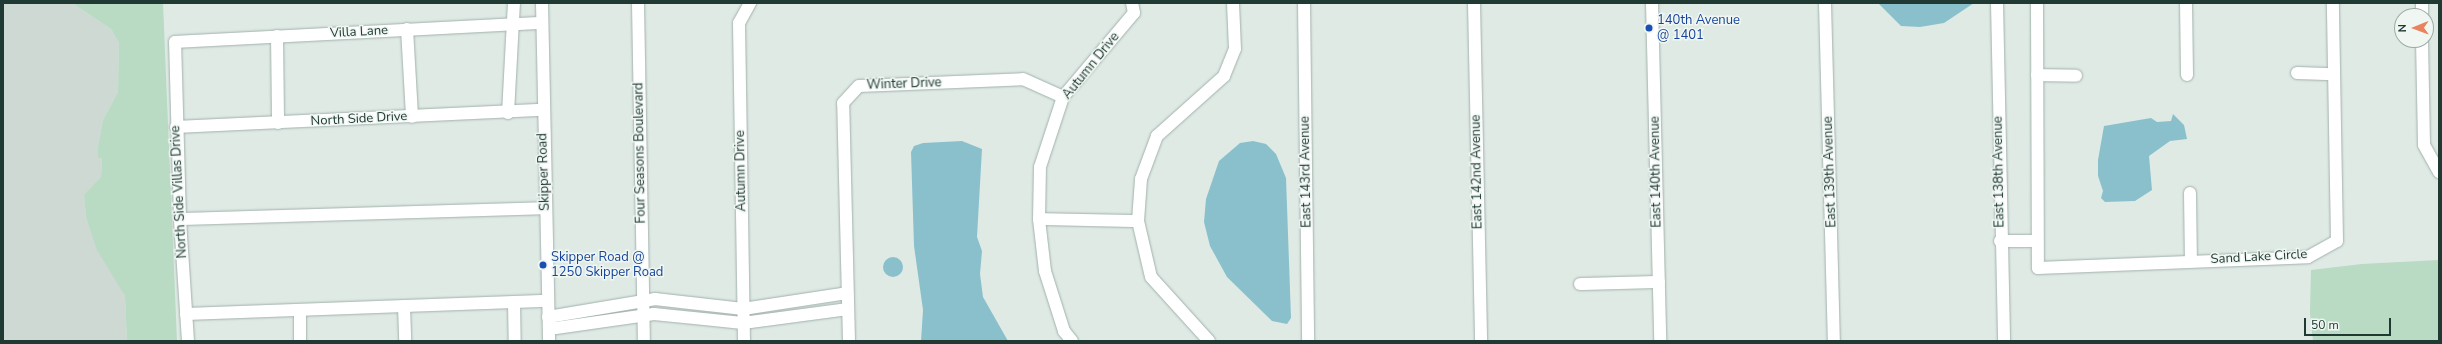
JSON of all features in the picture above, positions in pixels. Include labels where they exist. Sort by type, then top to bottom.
[{"type":"street","points":[[508,113],[514,3]]},
{"type":"street","name":"Skipper Road","points":[[542,3],[542,110],[549,335]]},
{"type":"street","name":"Four Seasons Boulevard","points":[[638,3],[644,341]]},
{"type":"street","name":"Autumn Drive","points":[[744,341],[739,23],[750,3]]},
{"type":"street","name":"Autumn Drive","points":[[1072,341],[1064,331],[1045,272],[1038,219],[1040,167],[1063,97],[1134,13],[1132,3]]},
{"type":"street","points":[[1208,341],[1151,277],[1138,221],[1141,179],[1157,136],[1224,76],[1235,49],[1233,3]]},
{"type":"street","name":"East 143rd Avenue","points":[[1304,3],[1308,341]]},
{"type":"street","name":"East 142nd Avenue","points":[[1474,3],[1481,341]]},
{"type":"street","name":"East 140th Avenue","points":[[1652,3],[1660,341]]},
{"type":"street","name":"East 139th Avenue","points":[[1825,3],[1834,341]]},
{"type":"street","name":"East 138th Avenue","points":[[1997,3],[2000,241],[2004,341]]},
{"type":"street","name":"Sand Lake Circle","points":[[2036,3],[2038,268],[2308,257],[2338,241],[2333,74],[2333,3]]},
{"type":"street","points":[[2186,3],[2187,75]]},
{"type":"street","name":"Villa Lane","points":[[175,42],[514,23],[542,23]]},
{"type":"street","points":[[407,29],[412,117]]},
{"type":"street","points":[[277,36],[278,123]]},
{"type":"street","name":"North Side Villas Drive","points":[[175,42],[176,127],[188,341]]},
{"type":"street","points":[[2422,48],[2424,145],[2439,172]]},
{"type":"street","points":[[2297,73],[2333,74]]},
{"type":"street","points":[[2036,76],[2076,76]]},
{"type":"street","name":"Winter Drive","points":[[849,341],[843,104],[859,86],[1023,79],[1063,97]]},
{"type":"street","name":"North Side Drive","points":[[176,127],[508,113],[542,110]]},
{"type":"street","points":[[2190,193],[2191,261]]},
{"type":"street","points":[[180,219],[545,208]]},
{"type":"street","points":[[1038,219],[1138,221]]},
{"type":"street","points":[[2000,241],[2037,241]]},
{"type":"street","points":[[1580,284],[1659,282]]},
{"type":"street","points":[[548,317],[655,300],[743,309],[847,293]]},
{"type":"street","points":[[186,314],[548,301]]},
{"type":"street","points":[[514,302],[515,341]]},
{"type":"street","points":[[404,306],[405,341]]},
{"type":"street","points":[[549,335],[654,314],[743,323],[848,309]]},
{"type":"street","points":[[300,310],[300,341]]},
{"type":"shaded area","points":[[3,3],[72,3],[111,29],[119,43],[118,92],[103,120],[98,147],[98,158],[102,158],[101,177],[84,196],[86,217],[91,230],[125,296],[127,341],[3,341]]},
{"type":"green space","points":[[72,3],[163,3],[177,341],[127,341],[125,296],[97,250],[86,217],[84,195],[101,177],[102,158],[98,158],[98,147],[103,120],[118,92],[119,43],[111,29]]},
{"type":"green space","points":[[2439,260],[2439,341],[2313,341],[2310,313],[2311,270],[2362,264]]},
{"type":"water","points":[[1878,3],[1974,3],[1944,23],[1920,27],[1901,26]]},
{"type":"water","points":[[2173,114],[2184,125],[2187,139],[2170,141],[2149,156],[2152,190],[2135,201],[2105,202],[2101,198],[2103,191],[2098,176],[2098,160],[2104,126],[2151,118],[2157,122],[2171,121]]},
{"type":"water","points":[[962,141],[982,149],[977,237],[982,251],[980,274],[983,297],[1008,341],[921,341],[923,310],[914,246],[911,152],[914,146],[923,143]]},
{"type":"water","points":[[1253,141],[1266,144],[1276,154],[1286,178],[1291,318],[1287,324],[1272,321],[1227,277],[1210,246],[1204,222],[1206,199],[1219,161],[1240,143]]},
{"type":"water","points":[[893,257],[900,260],[903,267],[900,274],[893,277],[886,274],[883,267],[886,260]]},
{"type":"place","name":"140th Avenue @ 1401","points":[[1649,28]]},
{"type":"place","name":"Skipper Road @ 1250 Skipper Road","points":[[543,265]]}]
